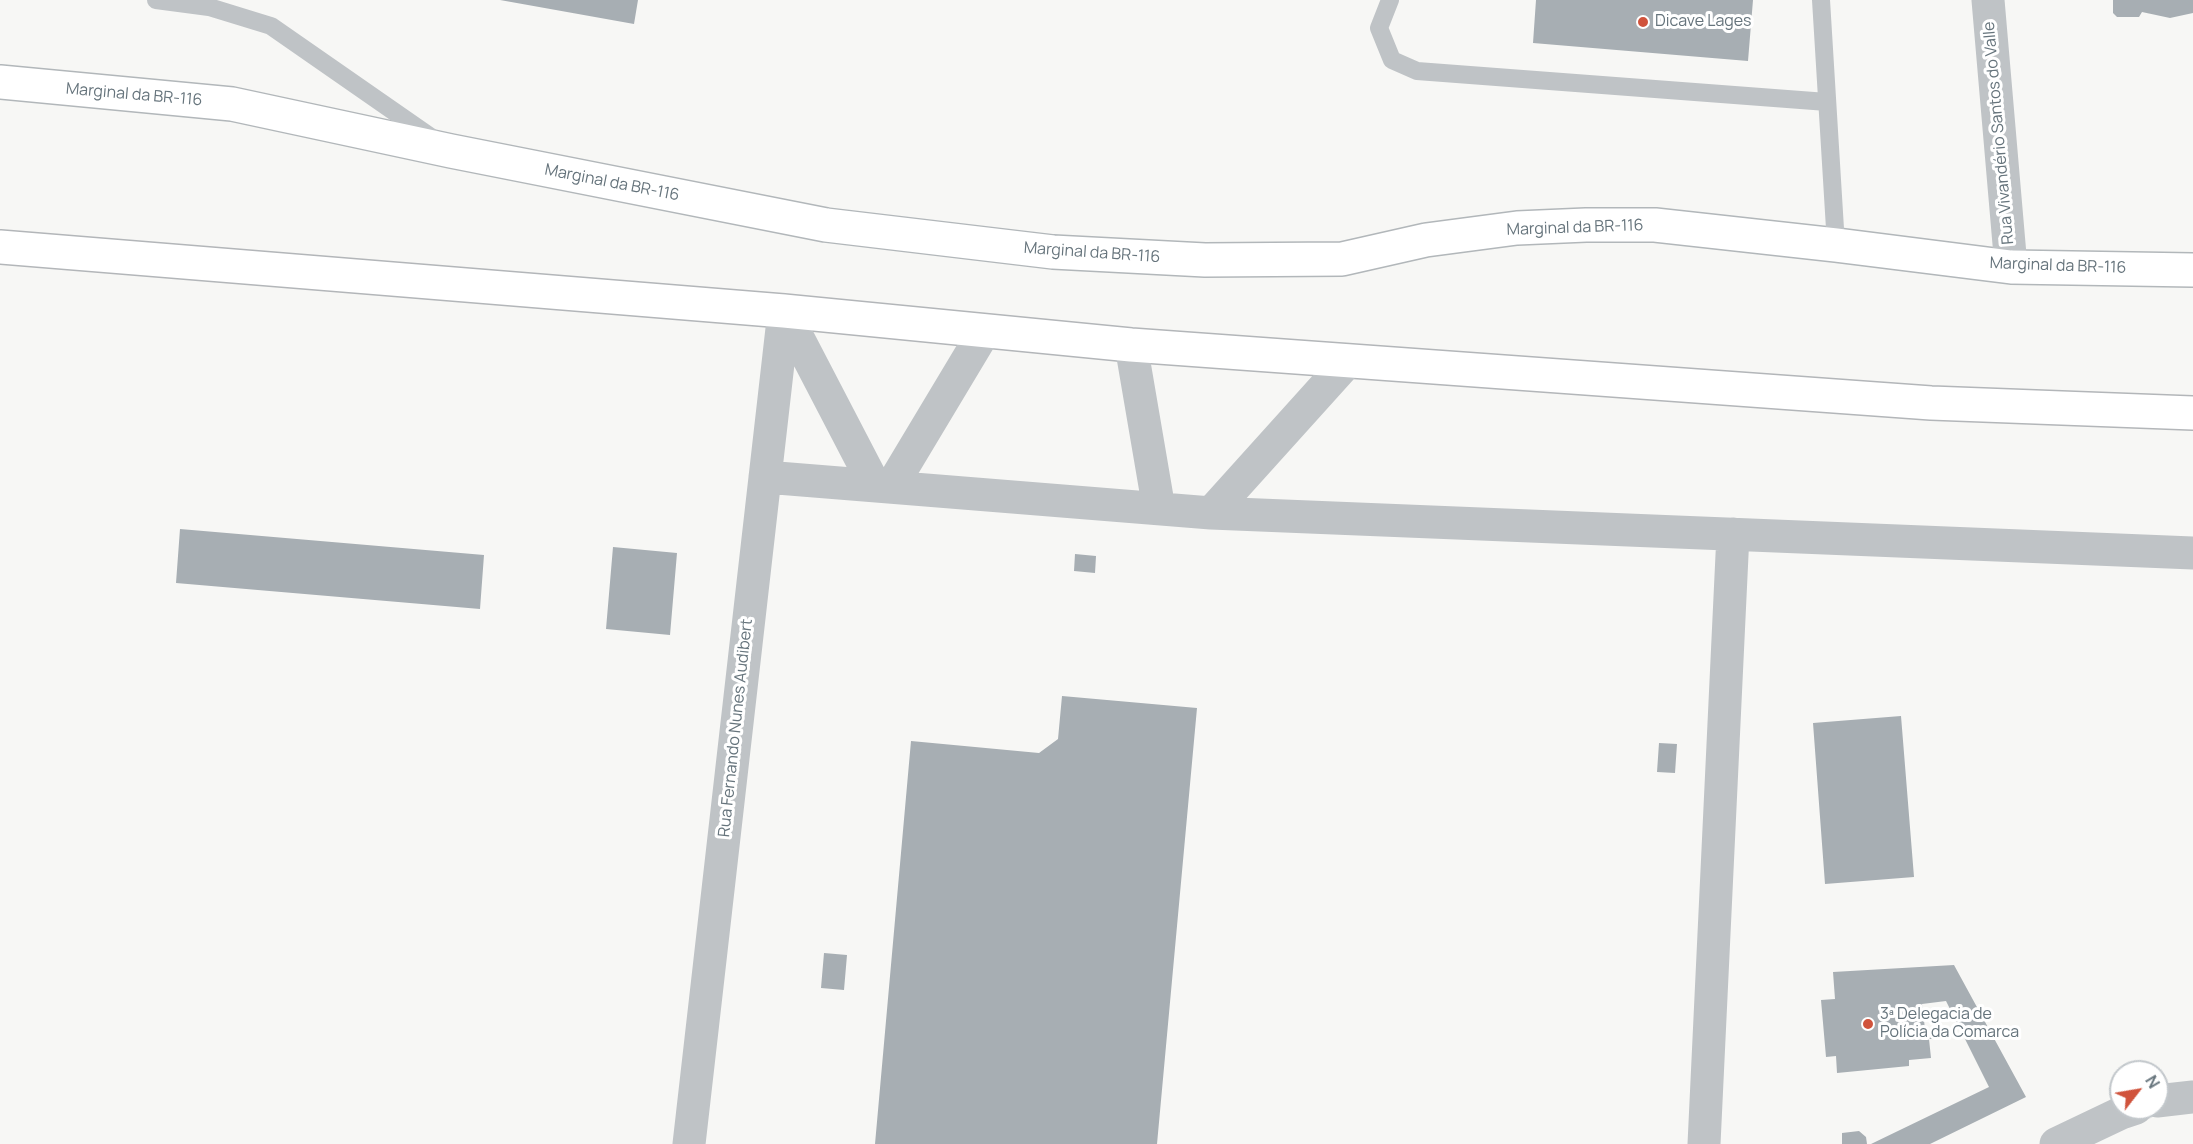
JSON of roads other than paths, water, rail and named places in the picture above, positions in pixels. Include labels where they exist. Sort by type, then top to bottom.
[{"type":"main road","name":"Marginal da BR-116","points":[[0,82],[232,104],[452,151],[826,225],[1053,252],[1205,260],[1342,259],[1426,240],[1517,228],[1655,225],[2011,267],[2193,270]]},
{"type":"main road","points":[[0,247],[784,311],[1131,345],[1931,403],[2193,413]]},
{"type":"street","name":"Rua Vivandério Santos do Valle","points":[[1988,0],[2011,267]]},
{"type":"street","name":"Rua Fernando Nunes Audibert","points":[[689,1144],[784,311]]},
{"type":"street","points":[[784,311],[883,486]]},
{"type":"street","points":[[883,486],[984,332]]},
{"type":"street","points":[[1131,345],[1159,508]]},
{"type":"street","points":[[1211,513],[1348,361]]},
{"type":"street","points":[[765,477],[1211,513],[2193,553]]},
{"type":"street","points":[[1704,1144],[1733,534]]},
{"type":"street","points":[[2169,1100],[2193,1097]]},
{"type":"street","points":[[2056,1144],[2109,1119]]},
{"type":"lane","points":[[156,0],[209,7],[271,26],[452,151]]},
{"type":"lane","points":[[1390,0],[1379,28],[1392,60],[1417,71],[1827,102]]},
{"type":"lane","points":[[1821,0],[1836,245]]},
{"type":"place","name":"Dicave Lages","points":[[1643,22]]},
{"type":"place","name":"3ª Delegacia de Polícia da Comarca","points":[[1868,1024]]}]
